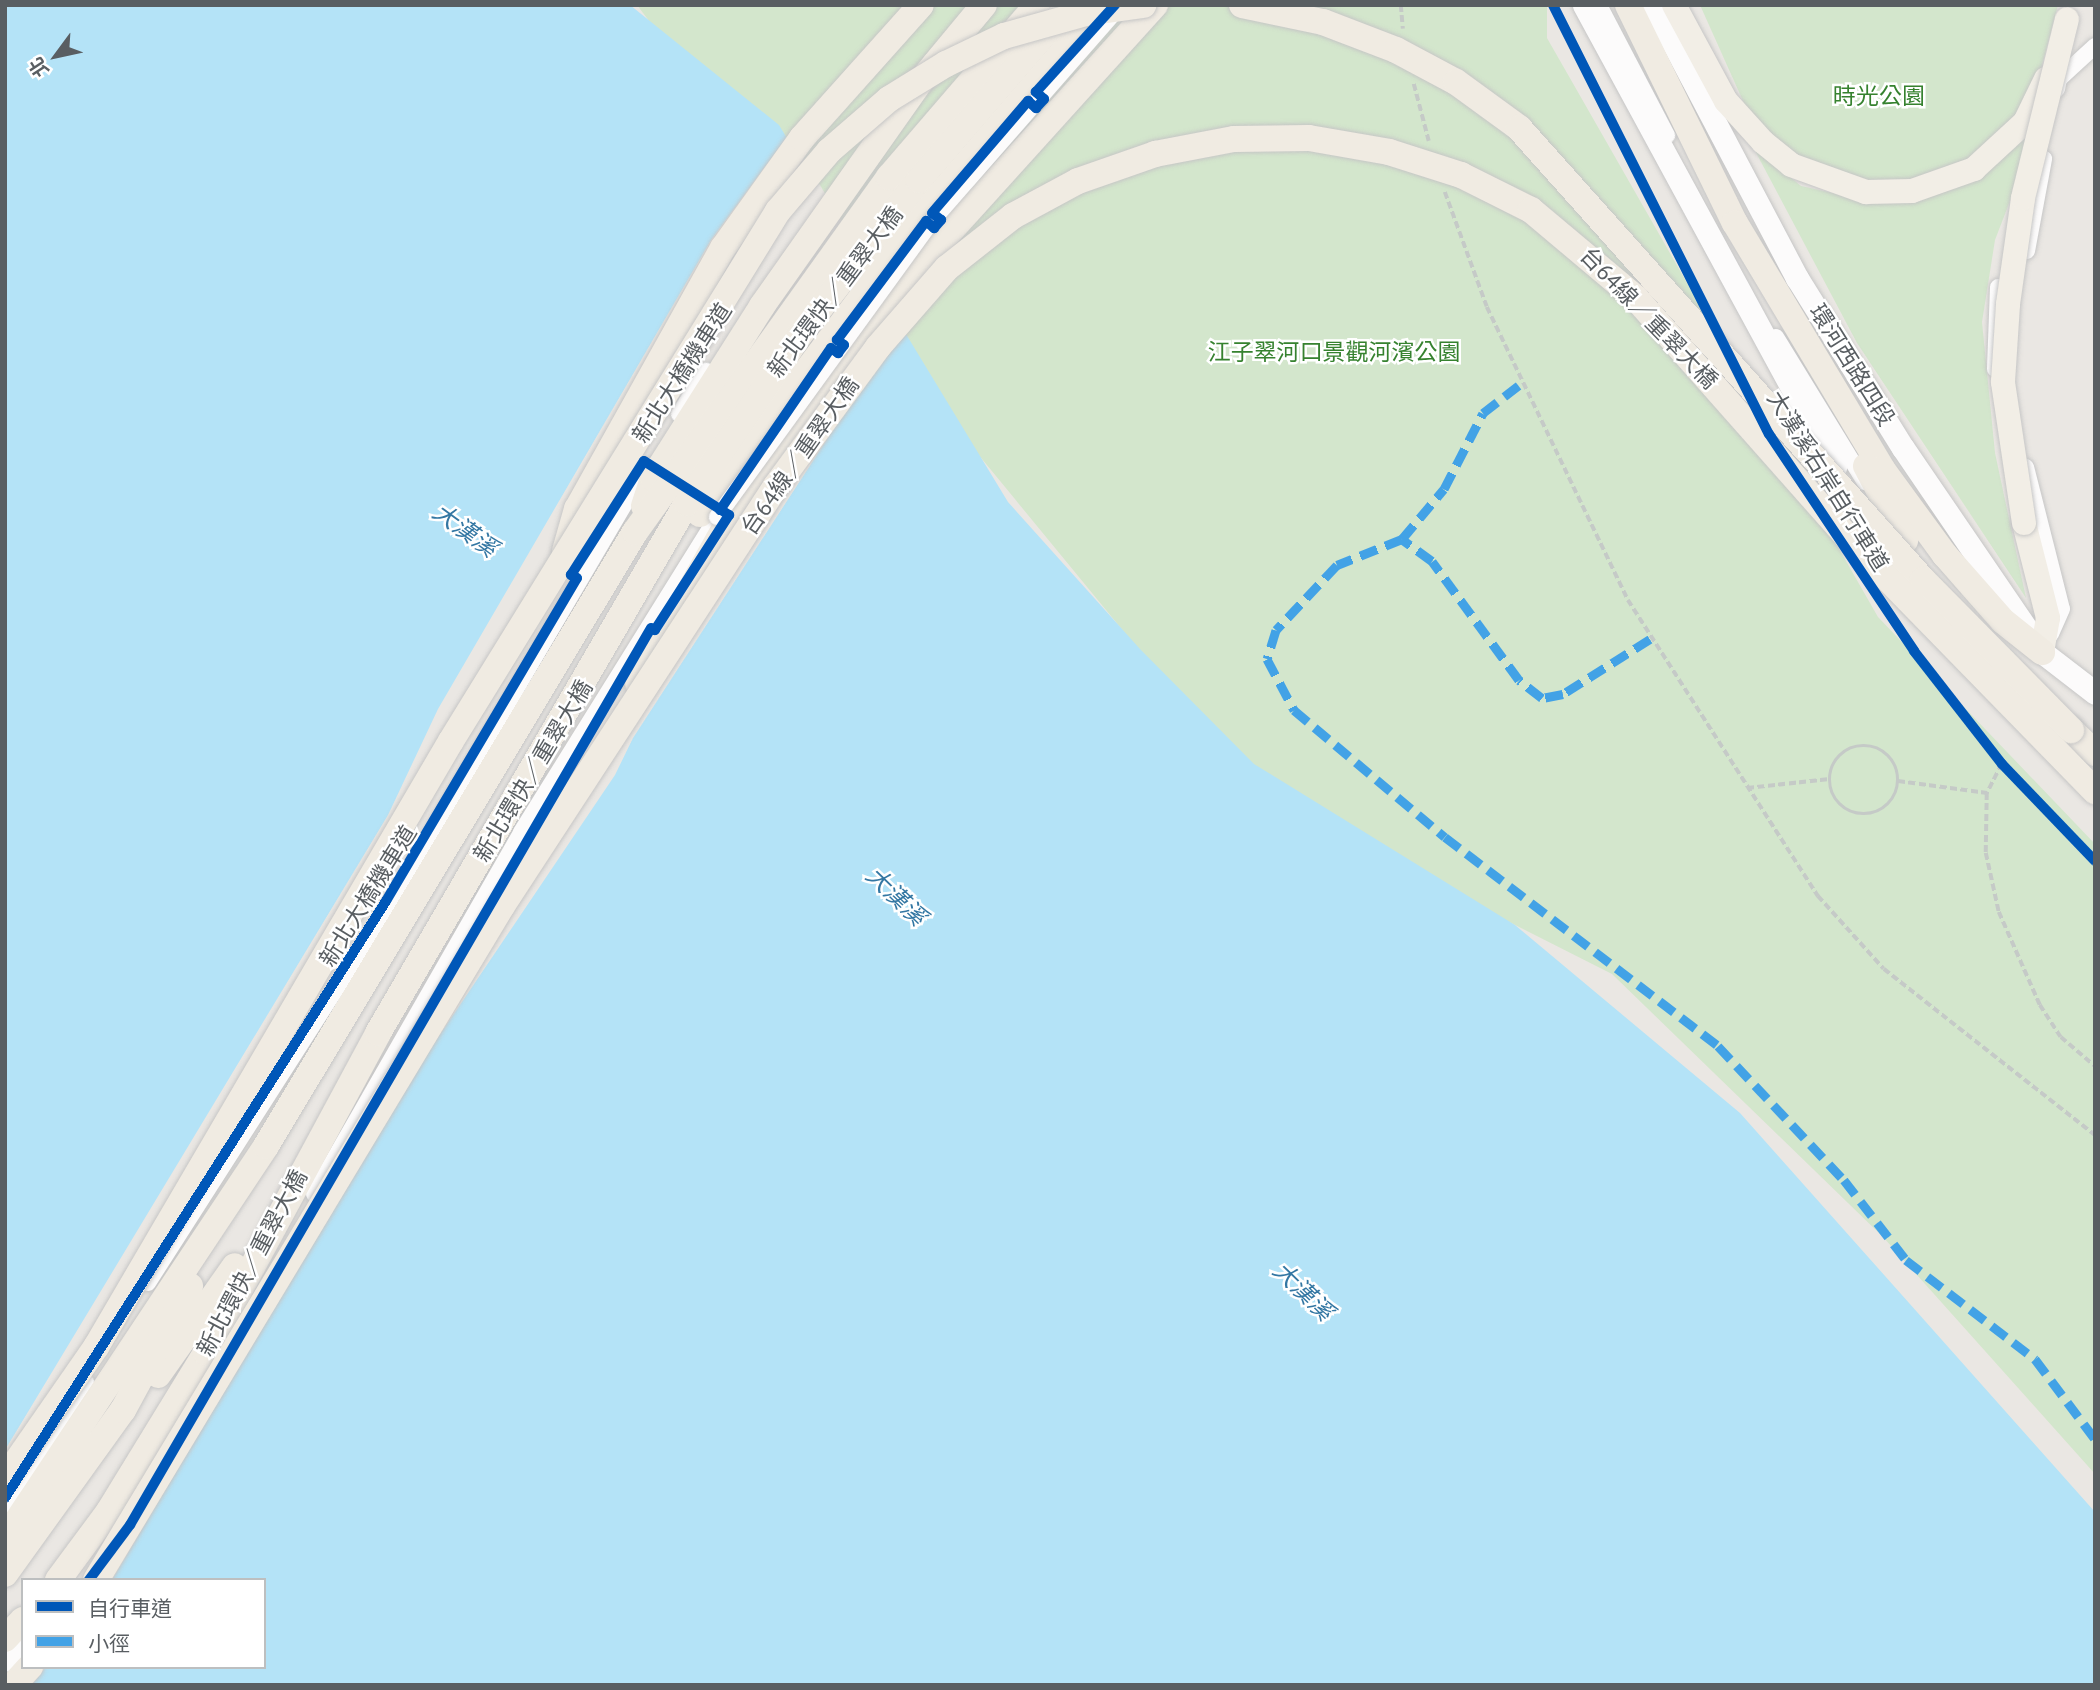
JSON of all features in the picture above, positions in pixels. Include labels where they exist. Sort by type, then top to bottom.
[{"type":"highway","points":[[559,570],[576,509],[723,247],[802,138],[921,5]]},
{"type":"highway","points":[[635,532],[653,478],[716,375],[920,82],[984,5]]},
{"type":"highway","name":"新北環快／重翠大橋","points":[[5,1539],[266,1146],[635,532],[889,177],[1037,5]]},
{"type":"highway","name":"新北環快／重翠大橋","points":[[59,1578],[109,1511],[206,1353],[290,1188],[657,562],[687,503],[801,333],[919,180],[1071,5]]},
{"type":"highway","points":[[657,562],[925,212],[1103,5]]},
{"type":"highway","points":[[5,1478],[96,1347],[451,741],[559,570],[719,299],[778,211],[829,151],[889,99],[1004,36],[1086,13],[1143,5]]},
{"type":"highway","points":[[622,718],[661,633],[727,524],[829,378],[899,288],[1155,5]]},
{"type":"highway","name":"台64線／重翠大橋","points":[[1242,5],[1323,22],[1396,50],[1456,82],[1519,128],[1884,506]]},
{"type":"highway","points":[[1611,5],[1769,307],[1878,473]]},
{"type":"highway","points":[[1628,5],[1735,223],[1878,473],[1884,506],[1905,540]]},
{"type":"highway","name":"台64線／重翠大橋","points":[[97,1578],[622,718],[776,486],[878,347],[947,268],[1013,216],[1078,181],[1154,153],[1234,139],[1309,138],[1389,152],[1461,175],[1531,210],[1636,298],[1848,538],[2095,791]]},
{"type":"highway","points":[[1884,506],[2003,621],[2042,652]]},
{"type":"highway","points":[[1884,506],[2071,730],[2095,752]]},
{"type":"highway","points":[[5,1574],[123,1410],[266,1146]]},
{"type":"highway","points":[[5,1588],[58,1525],[290,1188]]},
{"type":"highway","points":[[5,1639],[21,1622]]},
{"type":"highway","points":[[13,1685],[28,1669]]},
{"type":"main road","points":[[1584,5],[1814,437],[1869,515],[1905,540],[1948,604],[2095,769]]},
{"type":"main road","name":"環河西路四段","points":[[1653,5],[1797,278],[2042,652],[2095,693]]},
{"type":"main road","points":[[1674,5],[1726,101],[1763,142],[1818,177],[1888,194],[1938,185],[2004,146],[2038,98],[2070,10]]},
{"type":"main road","points":[[2015,682],[2042,652],[2048,618],[2024,523],[2003,382],[2008,304],[2023,198],[2070,10]]},
{"type":"main road","points":[[2015,682],[2040,739],[2095,797]]},
{"type":"street","name":"新北大橋機車道","points":[[5,1506],[390,904],[657,449],[754,299],[911,75],[969,5]]},
{"type":"street","points":[[82,1578],[124,1521],[521,832],[717,517],[933,220],[1121,5]]},
{"type":"street","points":[[1599,5],[1761,312],[1878,473]]},
{"type":"street","points":[[1640,5],[1878,473]]},
{"type":"street","points":[[2042,652],[2063,610],[2024,459],[2015,386],[2017,307],[2070,10]]},
{"type":"street","points":[[2042,652],[2004,461],[1992,336],[2008,221],[2059,79],[2095,46]]},
{"type":"street","points":[[5,1664],[21,1650]]},
{"type":"path","points":[[1401,5],[1404,32]]},
{"type":"path","points":[[1411,73],[1433,153]]},
{"type":"path","points":[[1440,178],[1487,307],[1628,600],[1746,788],[1843,929],[1884,969],[2095,1135]]},
{"type":"path","points":[[1870,747],[1887,755],[1898,781],[1886,807],[1868,814],[1842,805],[1830,779],[1843,754],[1870,747]]},
{"type":"path","points":[[1994,753],[2011,773]]},
{"type":"path","points":[[2002,764],[1987,793],[1986,853],[2015,960],[2061,1037],[2095,1066]]},
{"type":"path","points":[[1746,788],[1830,779]]},
{"type":"path","points":[[1898,781],[1987,793]]},
{"type":"green space","name":"江子翠河口景觀河濱公園","points":[[637,5],[1547,5],[1547,38],[1878,617],[2095,844],[2095,1474],[1883,1237],[1612,974],[1258,795],[968,442]]},
{"type":"green space","name":"時光公園","points":[[1700,5],[2058,5],[2036,88],[2011,128],[1950,172],[1869,186],[1801,164],[1752,121]]},
{"type":"green space","points":[[2045,110],[1995,240],[1982,322],[1995,453],[2026,598],[1857,343],[1752,145],[1801,186],[1855,198],[1911,199]]},
{"type":"water","name":"大漢溪","points":[[5,5],[630,5],[779,125],[1008,502],[1140,649],[1254,764],[1515,925],[1740,1113],[2095,1512],[2095,1685],[5,1685]]},
{"type":"pier","points":[[789,134],[908,330],[850,404],[633,738],[615,775],[406,1085],[113,1578],[21,1578],[21,1669],[44,1669],[32,1685],[5,1685],[5,1450],[388,815],[438,709],[711,240]]},
{"type":"marked path","points":[[1402,539],[1444,489],[1483,413],[1523,382]]},
{"type":"marked path","points":[[1650,639],[1563,694],[1542,698],[1519,680],[1432,561],[1402,539],[1337,565],[1276,630],[1267,659],[1294,710],[1445,837],[1718,1046],[1844,1180],[1906,1260],[2035,1359],[2095,1439]]},
{"type":"cycle path","points":[[720,510],[831,348],[838,353],[844,345],[837,340],[926,221],[934,228],[941,220],[932,213],[1028,101],[1036,108],[1044,99],[1036,92],[1115,5]]},
{"type":"cycle path","name":"大漢溪右岸自行車道","points":[[1553,5],[1769,434],[1914,651],[2002,764],[2095,861]]},
{"type":"cycle path","points":[[5,1498],[386,901],[577,578],[571,575],[644,461],[729,515],[655,630],[651,628],[130,1525],[90,1578]]}]
